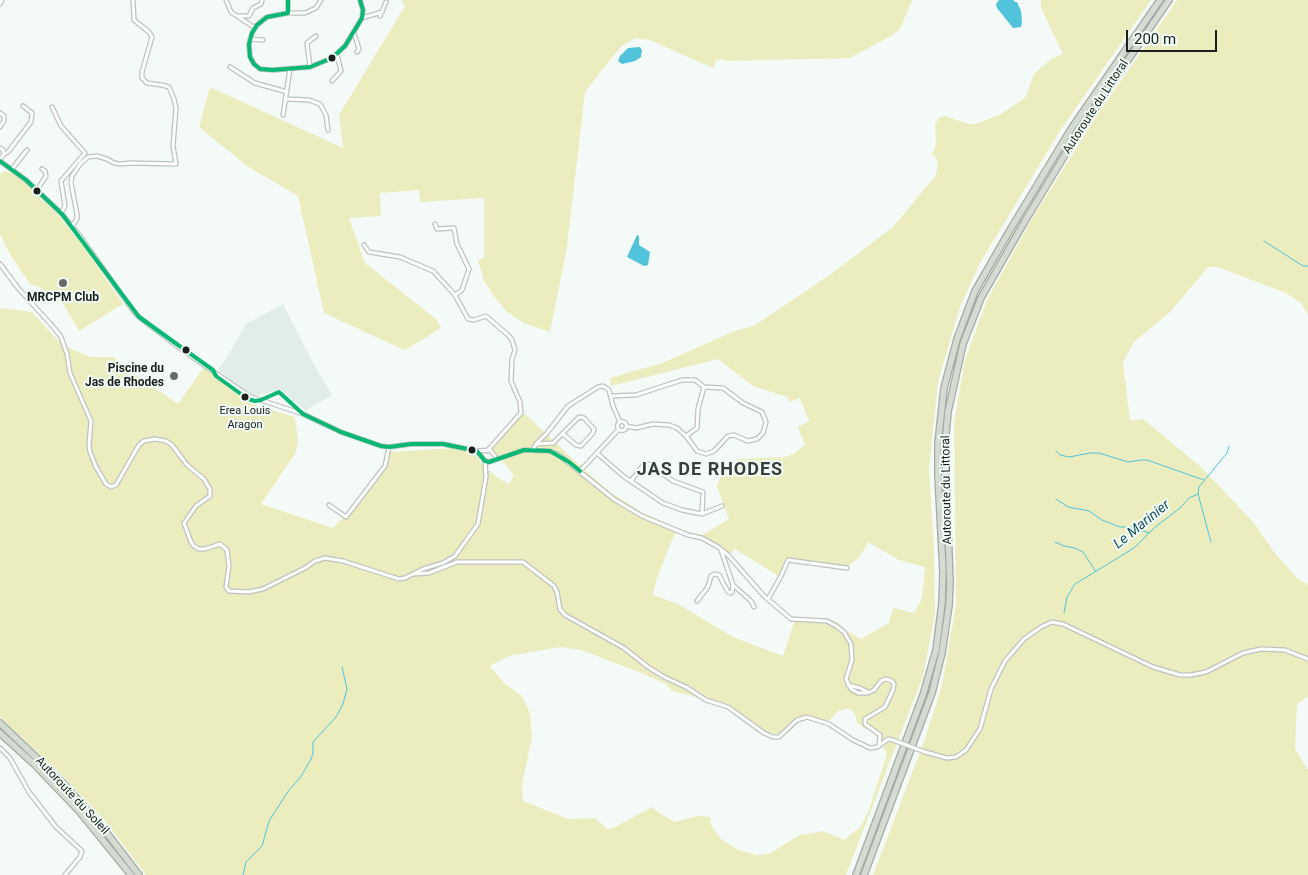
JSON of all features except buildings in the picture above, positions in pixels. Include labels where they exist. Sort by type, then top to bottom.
[{"type":"highway","name":"Autoroute du Littoral","points":[[856,875],[923,695],[936,650],[942,603],[943,572],[938,475],[940,424],[948,372],[962,324],[983,276],[1010,230],[1072,129],[1160,0]]},
{"type":"highway","name":"Autoroute du Littoral","points":[[864,875],[932,693],[942,653],[950,589],[945,471],[946,426],[955,375],[965,337],[991,278],[1024,221],[1092,113],[1169,0]]},
{"type":"highway","name":"Autoroute du Soleil","points":[[0,723],[64,784],[103,828],[139,875]]},
{"type":"highway","name":"Autoroute du Soleil","points":[[0,733],[34,764],[79,812],[130,875]]},
{"type":"street","points":[[0,4],[2,0]]},
{"type":"street","points":[[72,226],[77,214],[71,183],[72,176],[88,157],[97,156],[120,164],[176,164],[173,146],[176,108],[174,99],[169,87],[147,83],[142,78],[152,37],[149,32],[134,20],[133,0]]},
{"type":"street","points":[[226,0],[231,12],[255,28]]},
{"type":"street","points":[[239,16],[249,16],[253,8],[261,4],[262,0]]},
{"type":"street","points":[[288,0],[288,13]]},
{"type":"street","points":[[321,0],[311,11],[300,14],[271,15],[255,28],[250,39],[250,57],[257,67],[264,70],[310,67],[319,65],[337,54],[354,33],[362,18],[363,10],[360,0]]},
{"type":"street","points":[[380,16],[386,2]]},
{"type":"street","points":[[362,18],[382,12]]},
{"type":"street","points":[[354,33],[358,51],[362,45]]},
{"type":"street","points":[[310,67],[305,43],[316,36]]},
{"type":"street","points":[[250,39],[262,40]]},
{"type":"street","points":[[332,80],[341,71],[337,54]]},
{"type":"street","points":[[230,66],[255,83],[286,92]]},
{"type":"street","points":[[283,115],[290,69]]},
{"type":"street","points":[[285,100],[309,100],[323,106],[328,130]]},
{"type":"street","points":[[23,106],[32,113],[31,122],[0,160],[37,190],[61,213],[134,312],[185,352],[250,396],[303,414],[364,441],[389,447],[411,444],[443,444],[477,451],[488,451],[495,456],[501,457]]},
{"type":"street","points":[[52,107],[61,126],[86,153],[61,181],[66,206],[61,213]]},
{"type":"street","points":[[0,113],[4,116],[4,121],[0,126]]},
{"type":"street","points":[[0,148],[4,154]]},
{"type":"street","points":[[12,169],[27,150]]},
{"type":"street","points":[[37,190],[46,176],[45,171],[42,169]]},
{"type":"street","points":[[435,224],[437,229],[454,228],[456,244],[469,268],[462,290],[455,295]]},
{"type":"street","points":[[0,264],[18,288],[61,337],[67,354],[70,373],[91,421],[90,452],[106,484],[111,487],[116,485],[139,444],[155,439],[166,441],[187,465],[201,476],[210,489],[210,496],[196,506],[185,518],[184,522],[191,542],[200,549],[220,544],[227,550],[229,566],[226,587],[229,592],[248,592],[263,589],[315,561],[326,558],[343,561],[399,579],[440,564],[455,556],[478,524],[486,485],[488,451],[519,416],[520,402],[511,381],[512,359],[515,350],[509,336],[486,316],[474,320],[468,319],[455,295],[433,271],[400,257],[369,252],[364,245]]},
{"type":"street","points":[[611,396],[636,395],[682,380],[695,380],[704,387],[723,388],[743,402],[759,410],[765,417],[766,427],[757,439],[748,441],[734,435],[728,436],[714,451],[706,454],[695,449],[686,436],[677,428],[661,424],[640,428],[626,426],[620,422]]},
{"type":"street","points":[[533,450],[536,444],[572,403],[598,387],[606,388],[611,396],[620,422],[618,425],[619,429],[580,471]]},
{"type":"street","points":[[686,436],[697,428],[698,409],[704,387]]},
{"type":"street","points":[[536,444],[553,443],[579,417],[584,418],[594,429],[593,433],[581,446],[576,445],[563,434]]},
{"type":"street","points":[[619,429],[624,430],[626,426]]},
{"type":"street","points":[[329,505],[346,517],[385,466],[389,447]]},
{"type":"street","points":[[477,451],[486,460],[494,460],[524,450],[550,451],[560,455],[615,500],[642,516],[688,535],[702,538],[721,549],[768,599],[791,619],[827,621],[836,626],[850,640],[852,653],[846,677],[848,685],[855,693],[868,693],[874,690],[882,680],[887,679],[893,682],[893,690],[885,707],[866,717],[864,721],[866,726],[880,735],[879,746]]},
{"type":"street","points":[[597,453],[631,481],[663,503],[682,510],[702,514],[722,506]]},
{"type":"street","points":[[494,460],[495,456]]},
{"type":"street","points":[[631,481],[644,464],[648,464],[674,481],[703,492],[702,514]]},
{"type":"street","points":[[697,601],[708,587],[712,575],[719,575],[725,589],[729,593],[732,592],[733,585],[721,549]]},
{"type":"street","points":[[768,599],[782,576],[788,560],[846,568]]},
{"type":"street","points":[[415,574],[433,572],[457,562],[522,562],[554,586],[560,609],[565,615],[624,648],[664,677],[686,687],[701,697],[728,707],[764,733],[774,737],[781,736],[799,718],[807,716],[829,724],[853,740],[870,748],[879,746],[887,740],[892,740],[947,758],[956,757],[966,750],[980,729],[991,689],[1005,661],[1024,639],[1052,622],[1063,624],[1153,667],[1180,675],[1206,672],[1237,656],[1262,649],[1286,650],[1308,659]]},
{"type":"street","points":[[433,572],[440,564]]},
{"type":"street","points":[[426,568],[425,571],[428,573]]},
{"type":"street","points":[[733,585],[754,606]]},
{"type":"street","points":[[848,685],[860,688],[868,693]]},
{"type":"street","points":[[0,748],[10,758],[29,792],[56,827],[82,851],[80,857],[66,875]]},
{"type":"shaded area","points":[[283,304],[313,363],[332,395],[305,411],[282,390],[251,396],[218,370],[246,324]]},
{"type":"green space","points":[[401,0],[912,0],[900,29],[891,36],[850,58],[727,61],[717,59],[713,68],[650,40],[635,38],[623,45],[585,92],[567,247],[550,332],[524,323],[507,312],[484,281],[478,260],[484,258],[484,198],[420,202],[419,190],[380,193],[381,216],[349,218],[365,263],[436,319],[441,327],[404,350],[324,313],[298,196],[247,166],[199,127],[210,87],[343,148],[339,115],[405,6]]},
{"type":"green space","points":[[1041,0],[1151,0],[1060,131],[980,263],[960,307],[938,382],[929,469],[934,548],[935,614],[923,676],[846,875],[146,875],[105,821],[64,777],[0,717],[0,308],[32,312],[62,345],[90,357],[113,357],[178,404],[204,367],[251,404],[295,417],[298,442],[296,452],[261,504],[333,528],[355,504],[386,462],[390,452],[458,448],[478,457],[482,464],[499,479],[509,484],[514,475],[491,447],[523,412],[579,465],[583,464],[584,470],[610,492],[641,512],[677,528],[657,577],[653,595],[678,604],[733,637],[783,656],[796,617],[833,620],[841,625],[840,627],[861,639],[889,623],[893,608],[914,613],[922,598],[925,567],[899,560],[868,542],[859,558],[846,567],[786,558],[778,576],[735,549],[728,557],[719,548],[697,538],[729,519],[717,486],[723,469],[738,459],[785,457],[793,454],[805,445],[798,427],[809,421],[800,398],[789,402],[787,397],[753,386],[718,359],[611,386],[610,378],[662,363],[735,331],[754,326],[831,274],[893,227],[936,175],[938,163],[935,156],[932,155],[936,144],[935,123],[940,117],[945,116],[968,124],[976,124],[1001,114],[1025,98],[1034,74],[1053,58],[1063,54],[1041,8]],"holes":[[[560,647],[581,650],[666,684],[672,691],[689,695],[731,711],[758,733],[768,732],[775,734],[789,732],[799,722],[807,719],[825,725],[838,711],[849,708],[855,714],[857,722],[875,733],[887,754],[869,810],[861,826],[844,840],[823,831],[800,835],[769,854],[757,855],[738,850],[721,839],[711,825],[710,817],[697,816],[674,822],[652,807],[615,827],[607,829],[595,818],[568,819],[523,801],[522,785],[532,737],[530,713],[522,696],[504,683],[490,666],[509,656]]]},
{"type":"green space","points":[[1177,0],[1308,0],[1308,315],[1301,303],[1286,293],[1218,267],[1208,267],[1171,311],[1134,342],[1123,362],[1130,421],[1143,419],[1201,467],[1254,523],[1274,552],[1296,577],[1308,585],[1308,696],[1297,704],[1295,748],[1308,770],[1308,875],[873,875],[925,739],[942,685],[956,604],[954,423],[965,360],[987,300],[1033,217],[1098,114]]},
{"type":"green space","points":[[5,171],[16,174],[32,187],[40,196],[41,201],[45,202],[60,217],[87,251],[123,304],[79,331],[64,305],[40,287],[30,284],[9,253],[0,234],[0,174]]},
{"type":"water","points":[[999,0],[1013,0],[1017,2],[1021,11],[1021,27],[1013,28],[997,8],[996,4]]},
{"type":"water","points":[[640,47],[642,50],[641,57],[635,61],[622,64],[618,61],[628,48]]},
{"type":"water","points":[[637,235],[639,236],[639,245],[650,252],[648,265],[644,266],[627,257]]},
{"type":"waterway","points":[[1264,241],[1303,266],[1308,266]]},
{"type":"waterway","name":"Le Marinier","points":[[1064,613],[1067,597],[1075,584],[1134,548],[1189,498],[1198,494],[1199,487],[1227,453],[1229,446]]},
{"type":"waterway","points":[[1056,451],[1060,455],[1069,457],[1099,453],[1128,462],[1147,460],[1204,480]]},
{"type":"waterway","points":[[1198,494],[1211,542]]},
{"type":"waterway","points":[[1056,499],[1068,507],[1089,511],[1102,520],[1120,527],[1131,527],[1149,533]]},
{"type":"waterway","points":[[1055,542],[1083,552],[1096,572]]},
{"type":"waterway","points":[[243,875],[246,862],[262,846],[269,821],[310,761],[313,754],[313,742],[336,717],[343,704],[347,689],[342,667]]},
{"type":"transit line","points":[[288,0],[288,13],[267,17],[257,25],[252,33],[249,44],[250,57],[260,69],[273,70],[310,67],[332,58],[345,46],[362,18],[363,10],[360,0]]},
{"type":"transit line","points":[[0,161],[26,180],[62,214],[139,317],[213,370],[216,376],[248,399],[261,400],[279,392],[303,414],[341,432],[381,446],[443,444],[477,451],[485,461],[489,462],[524,450],[550,451],[580,471]]},
{"type":"place","name":"MRCPM Club","points":[[63,283]]},
{"type":"place","name":"Piscine du Jas de Rhodes","points":[[174,376]]},
{"type":"place","name":"Erea Louis Aragon","points":[[245,397]]},
{"type":"district","name":"JAS DE RHODES","points":[[710,470]]}]
